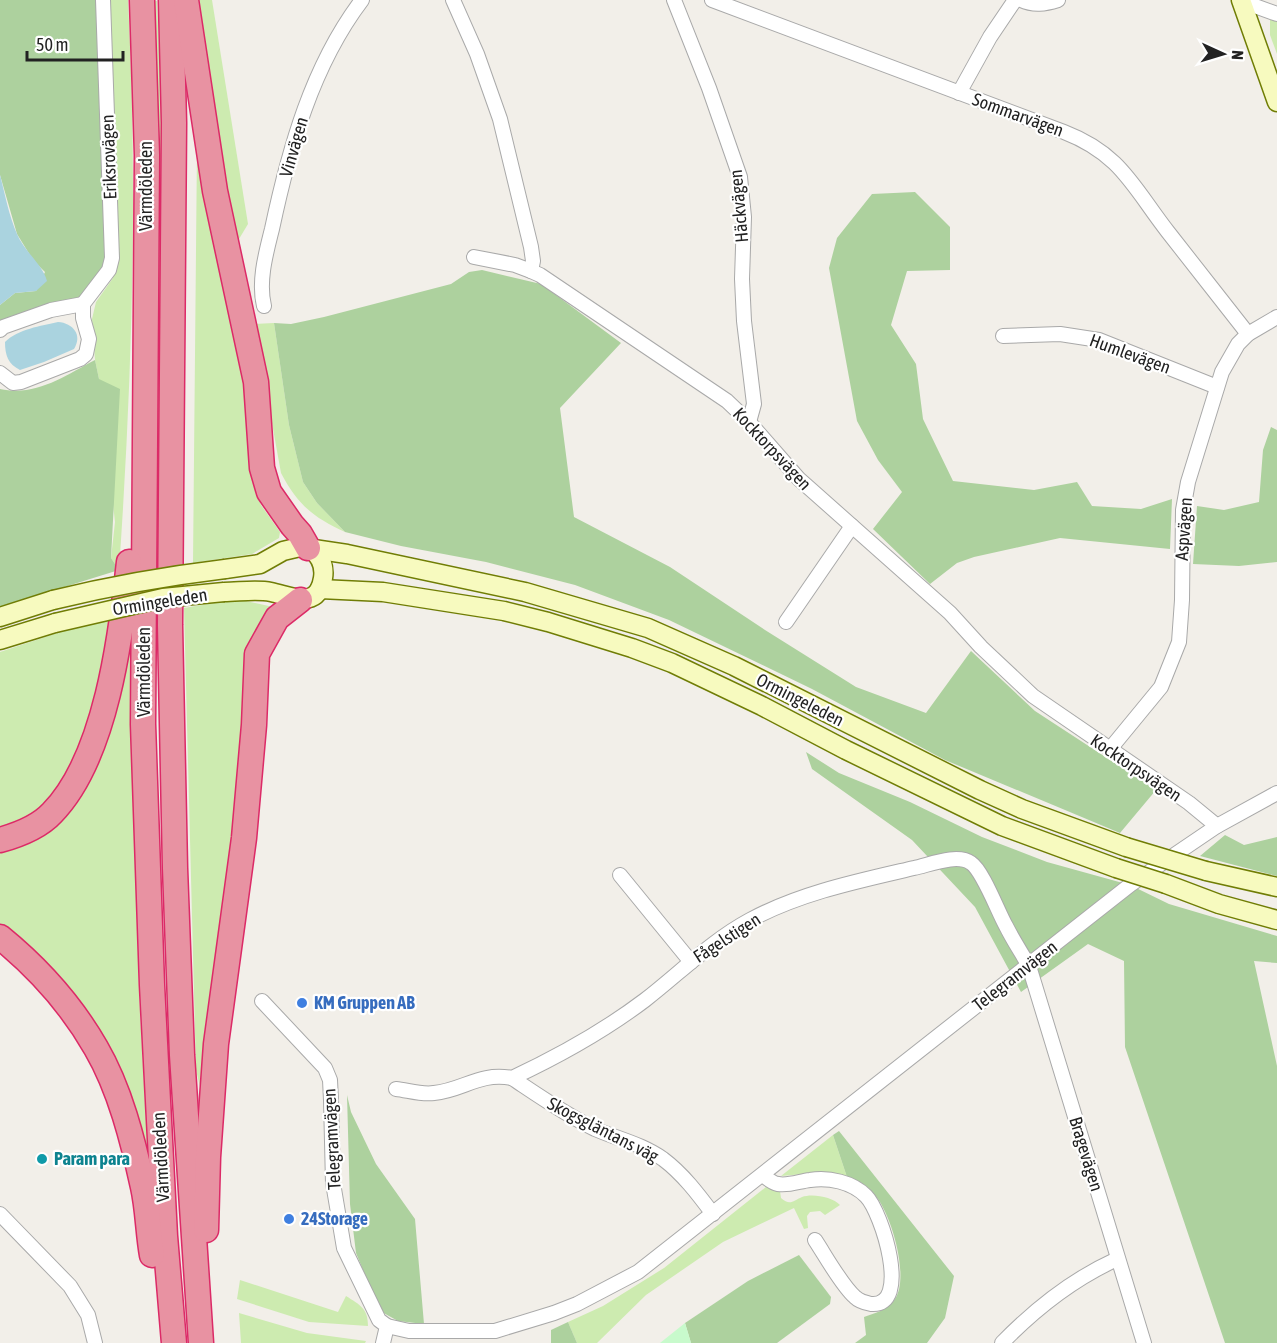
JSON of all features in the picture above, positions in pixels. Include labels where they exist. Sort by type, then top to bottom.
[{"type":"highway","name":"Värmdöleden","points":[[142,0],[147,155],[143,724],[152,985],[165,1236],[174,1343]]},
{"type":"highway","name":"Värmdöleden","points":[[171,0],[174,167],[170,626],[175,868],[183,1067],[202,1343]]},
{"type":"highway","points":[[186,0],[215,191],[256,382],[262,468],[268,492],[309,549]]},
{"type":"highway","points":[[0,840],[25,832],[52,814],[67,795],[93,741],[104,705],[123,621],[145,407]]},
{"type":"highway","points":[[202,1343],[208,1157],[216,1044],[244,838],[254,725],[257,654],[277,618],[310,595]]},
{"type":"highway","points":[[0,937],[46,979],[81,1024],[97,1050],[113,1086],[143,1188],[151,1247],[169,1343]]},
{"type":"main road","points":[[1241,0],[1277,102]]},
{"type":"main road","name":"Ormingeleden","points":[[0,617],[53,600],[154,578],[260,564],[292,549],[346,554],[525,592],[648,628],[734,666],[1022,809],[1126,848],[1206,871],[1277,887]]},
{"type":"main road","points":[[309,549],[318,554],[323,566],[323,578],[310,595]]},
{"type":"main road","name":"Ormingeleden","points":[[0,640],[55,623],[163,598],[224,592],[310,595],[383,592],[504,611],[548,622],[672,663],[1002,826],[1116,868],[1200,895]]},
{"type":"main road","points":[[1200,895],[1277,911]]},
{"type":"main road","points":[[1200,895],[1277,920]]},
{"type":"street","name":"Eriksrovägen","points":[[83,304],[109,270],[112,258],[103,0]]},
{"type":"street","name":"Vinvägen","points":[[264,306],[262,283],[268,244],[303,113],[326,59],[362,0]]},
{"type":"street","points":[[453,0],[477,54],[500,119],[531,247],[533,261],[531,271]]},
{"type":"street","name":"Häckvägen","points":[[674,0],[713,97],[740,177],[744,217],[744,321],[754,404],[749,422]]},
{"type":"street","name":"Sommarvägen","points":[[712,0],[1080,138],[1100,150],[1136,185],[1161,222],[1248,334]]},
{"type":"street","points":[[959,93],[990,37],[1015,0]]},
{"type":"street","points":[[1021,0],[1029,4],[1043,4],[1058,0]]},
{"type":"street","points":[[1241,0],[1277,14]]},
{"type":"street","name":"Kocktorpsvägen","points":[[474,257],[515,265],[540,275],[711,388],[749,422],[799,479],[950,613],[981,647],[1033,696],[1189,803],[1217,826]]},
{"type":"street","points":[[0,330],[51,310],[83,304],[83,318],[89,339],[86,354],[80,359],[21,382],[13,383],[0,373]]},
{"type":"street","name":"Aspvägen","points":[[1110,749],[1161,687],[1179,642],[1183,510],[1188,482],[1217,387],[1229,357],[1238,344],[1248,334],[1277,317]]},
{"type":"street","name":"Humlevägen","points":[[1003,336],[1029,334],[1083,336],[1108,343],[1217,387]]},
{"type":"street","points":[[786,622],[852,526]]},
{"type":"street","name":"Telegramvägen","points":[[262,1001],[325,1068],[327,1073],[332,1100],[333,1183],[344,1248],[378,1320],[387,1326],[409,1331],[495,1337],[609,1288],[638,1272],[1130,885],[1217,826],[1277,793]]},
{"type":"street","name":"Fågelstigen","points":[[396,1089],[435,1094],[487,1077],[512,1078],[604,1030],[648,998],[721,938],[749,920],[794,900],[885,875],[961,859],[973,864],[977,869],[1006,927],[1029,966]]},
{"type":"street","points":[[620,874],[691,962]]},
{"type":"street","name":"Bragevägen","points":[[1029,966],[1143,1343]]},
{"type":"street","name":"Skogsgläntans väg","points":[[512,1078],[576,1119],[597,1130],[637,1144],[662,1159],[688,1182],[713,1214]]},
{"type":"street","points":[[763,1174],[780,1185],[812,1179],[841,1182],[866,1196],[878,1213],[888,1243],[892,1273],[886,1296],[877,1304],[869,1304],[856,1298],[815,1240]]},
{"type":"street","points":[[0,1214],[70,1286],[88,1315],[95,1343]]},
{"type":"street","points":[[1002,1343],[1043,1304],[1095,1269],[1117,1259]]},
{"type":"street","points":[[383,1343],[387,1326]]},
{"type":"green space","points":[[0,0],[98,0],[107,259],[102,273],[82,297],[0,325],[0,305],[15,293],[36,291],[45,272],[33,260],[17,234],[0,175]]},
{"type":"green space","points":[[108,0],[128,0],[133,142],[130,357],[119,570],[111,558],[115,522],[92,319],[96,302],[113,278],[116,239]]},
{"type":"green space","points":[[152,0],[157,1],[163,151],[158,561],[154,561],[158,116]]},
{"type":"green space","points":[[195,0],[212,0],[248,224],[236,244],[225,192]]},
{"type":"green space","points":[[1270,15],[1277,18],[1277,54],[1270,35]]},
{"type":"green space","points":[[197,147],[247,394],[252,481],[261,505],[280,532],[279,538],[252,554],[193,563]]},
{"type":"green space","points":[[915,192],[950,227],[950,270],[907,271],[891,325],[916,364],[923,419],[953,481],[1034,490],[1077,482],[1092,506],[1141,509],[1172,499],[1170,549],[1060,538],[974,557],[957,563],[930,584],[873,529],[902,492],[878,460],[857,421],[829,268],[837,238],[872,194]]},
{"type":"green space","points":[[482,270],[541,284],[621,343],[560,408],[574,517],[670,567],[856,687],[926,713],[971,651],[1035,711],[1156,790],[1120,833],[945,760],[812,689],[669,620],[575,585],[486,562],[401,546],[345,532],[317,503],[303,482],[289,425],[274,323],[291,324],[324,317],[451,284],[469,272]]},
{"type":"green space","points":[[274,323],[289,425],[303,482],[317,503],[345,532],[307,509],[293,493],[281,473],[254,324]]},
{"type":"green space","points":[[95,360],[99,379],[120,389],[111,558],[119,570],[0,607],[0,389],[13,391],[38,388]]},
{"type":"green space","points":[[1271,427],[1277,430],[1277,562],[1239,566],[1193,564],[1197,506],[1224,510],[1259,502],[1263,450]]},
{"type":"green space","points":[[237,599],[278,608],[239,796],[205,1027],[201,1091],[196,1070],[184,608]]},
{"type":"green space","points":[[112,618],[92,709],[80,743],[54,797],[37,812],[0,831],[0,652],[72,628]]},
{"type":"green space","points":[[129,626],[139,991],[148,1160],[114,1062],[90,1015],[68,986],[0,924],[0,852],[28,844],[45,834]]},
{"type":"green space","points":[[806,752],[839,773],[910,802],[982,837],[1047,862],[1130,885],[1169,904],[1277,936],[1277,963],[1254,961],[1277,1066],[1277,1343],[1225,1343],[1125,1047],[1124,961],[1088,944],[1021,992],[975,907],[912,840],[812,769]]},
{"type":"green space","points":[[1225,835],[1244,845],[1277,837],[1277,876],[1200,856]]},
{"type":"green space","points":[[347,1095],[351,1112],[376,1164],[415,1219],[424,1324],[398,1321],[380,1311],[356,1253],[350,1204]]},
{"type":"green space","points":[[839,1131],[954,1276],[945,1318],[927,1343],[855,1343],[866,1335],[864,1317],[885,1308],[895,1299],[899,1289],[899,1261],[892,1229],[880,1203],[865,1185],[847,1177],[833,1135]]},
{"type":"green space","points":[[833,1135],[847,1177],[815,1173],[781,1176]]},
{"type":"green space","points":[[766,1187],[777,1187],[781,1198],[787,1202],[806,1196],[817,1196],[828,1198],[840,1205],[825,1215],[820,1211],[810,1212],[807,1216],[808,1228],[804,1229],[794,1208],[723,1242],[646,1295],[597,1343],[577,1343],[568,1322],[603,1306],[664,1268]]},
{"type":"green space","points":[[799,1255],[831,1297],[830,1304],[777,1343],[691,1343],[685,1323],[748,1281]]},
{"type":"green space","points":[[240,1280],[338,1312],[346,1296],[365,1311],[368,1326],[309,1322],[237,1299]]},
{"type":"green space","points":[[239,1313],[307,1333],[366,1341],[365,1343],[241,1343]]},
{"type":"green space","points":[[568,1322],[577,1343],[551,1343],[551,1330]]},
{"type":"green space","points":[[685,1323],[691,1343],[660,1343]]},
{"type":"water","points":[[0,175],[17,234],[42,269],[47,281],[36,291],[15,293],[0,305]]},
{"type":"water","points":[[58,322],[72,327],[75,331],[77,344],[74,349],[20,370],[10,362],[5,342],[23,331]]},
{"type":"place","name":"KM Gruppen AB","points":[[302,1003]]},
{"type":"place","name":"Param para","points":[[42,1159]]},
{"type":"place","name":"24Storage","points":[[289,1219]]}]
